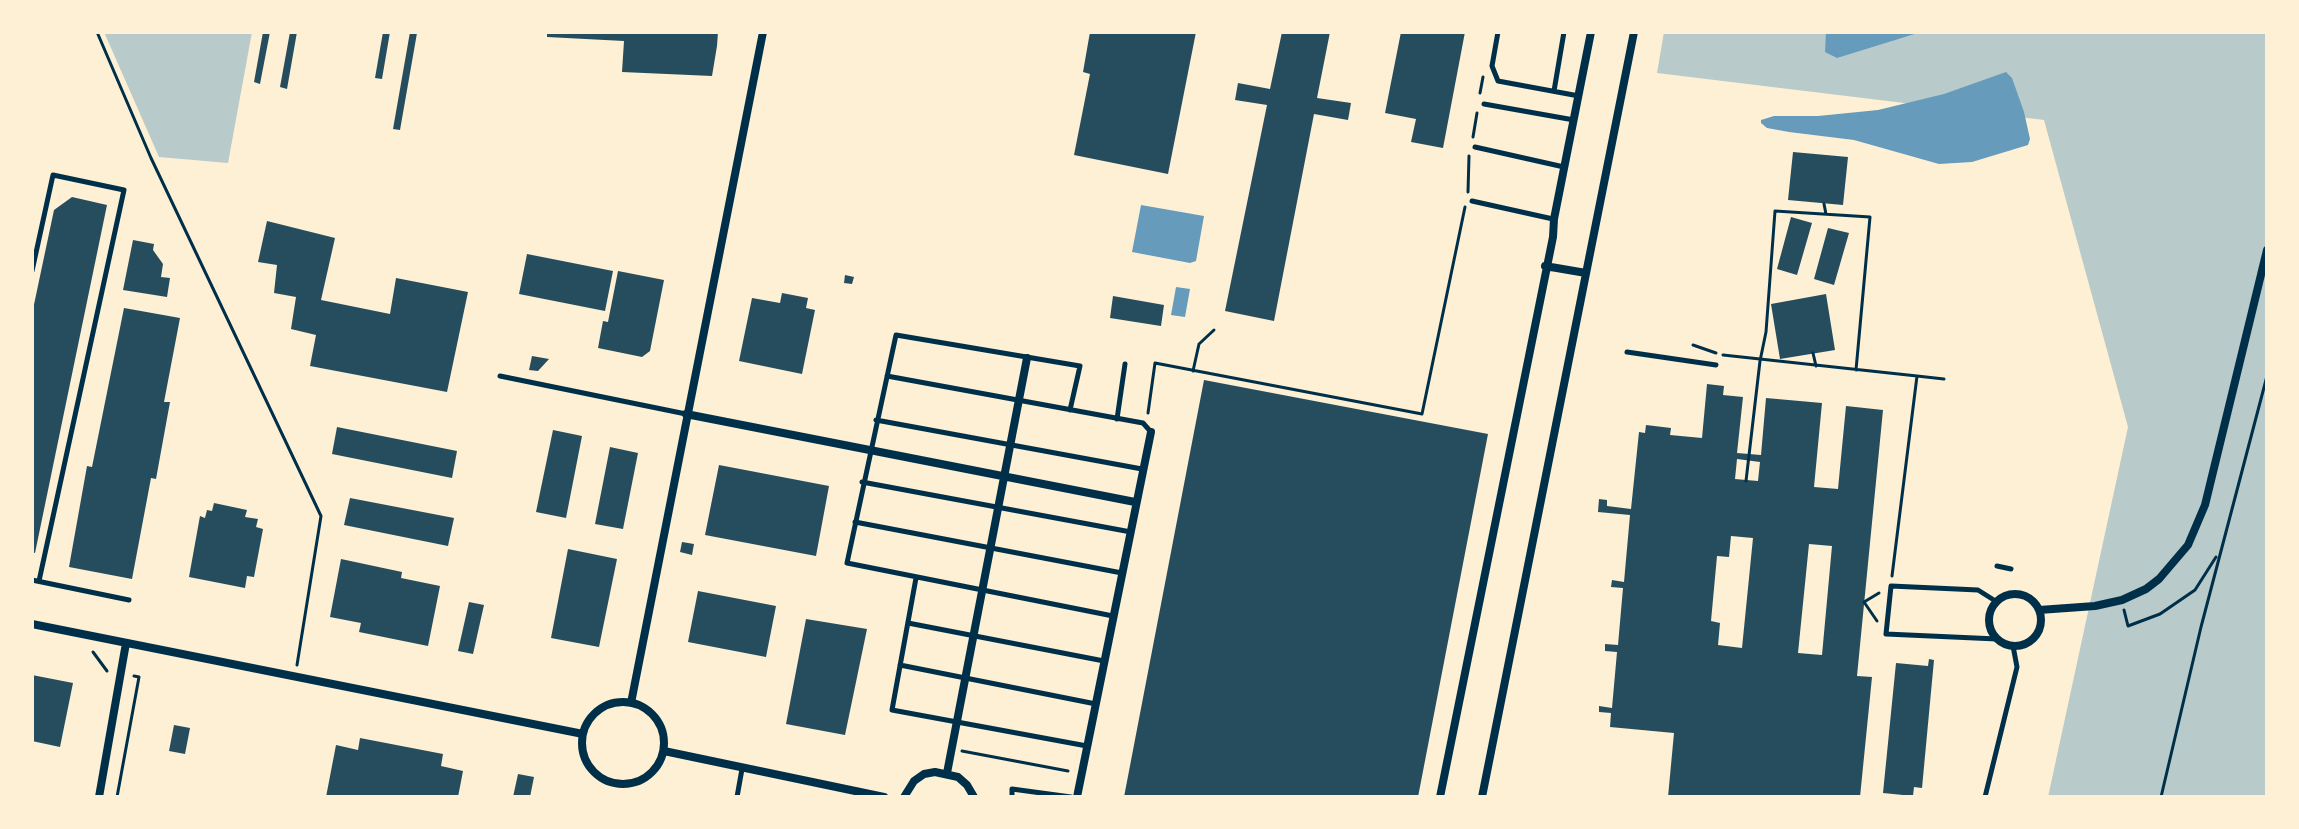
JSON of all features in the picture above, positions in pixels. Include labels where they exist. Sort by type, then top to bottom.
[{"type":"street","points":[[631,703],[763,32]]},
{"type":"street","points":[[1440,797],[1553,237],[1591,32]]},
{"type":"street","points":[[1482,797],[1634,32]]},
{"type":"street","points":[[2039,610],[2095,606],[2122,600],[2146,589],[2181,555],[2205,505],[2267,250]]},
{"type":"street","points":[[1545,266],[1586,273]]},
{"type":"street","points":[[947,773],[1027,358]]},
{"type":"street","points":[[686,414],[1135,502]]},
{"type":"street","points":[[1077,797],[1151,432]]},
{"type":"street","points":[[2020,595],[2039,610],[2041,618],[2036,635],[2030,641],[2013,646],[1997,639],[1992,632],[1989,616],[2004,597],[2020,595]]},
{"type":"street","points":[[32,624],[583,734]]},
{"type":"street","points":[[99,797],[126,643]]},
{"type":"street","points":[[631,703],[645,708],[655,717],[662,728],[664,751],[657,767],[647,777],[617,784],[596,774],[588,763],[583,751],[583,734],[595,713],[606,706],[631,703]]},
{"type":"street","points":[[664,751],[884,797]]},
{"type":"street","points":[[904,797],[914,781],[924,774],[947,773],[967,785],[974,797]]},
{"type":"street","points":[[613,797],[617,784]]},
{"type":"lane","points":[[1498,32],[1492,66],[1498,81],[1579,96]]},
{"type":"lane","points":[[1554,91],[1564,32]]},
{"type":"lane","points":[[1484,104],[1575,120]]},
{"type":"lane","points":[[1475,147],[1565,167]]},
{"type":"lane","points":[[32,271],[53,175],[124,190],[36,581],[129,600]]},
{"type":"lane","points":[[1472,201],[1554,219]]},
{"type":"lane","points":[[1070,410],[1080,366],[896,335],[847,563],[1113,616]]},
{"type":"lane","points":[[1627,352],[1716,365]]},
{"type":"lane","points":[[1117,419],[1125,364]]},
{"type":"lane","points":[[500,376],[686,414]]},
{"type":"lane","points":[[887,376],[1143,423],[1151,432]]},
{"type":"lane","points":[[876,420],[1142,469]]},
{"type":"lane","points":[[862,482],[1131,532]]},
{"type":"lane","points":[[855,522],[1122,573]]},
{"type":"lane","points":[[1997,566],[2011,569]]},
{"type":"lane","points":[[916,578],[892,710],[1087,746]]},
{"type":"lane","points":[[1997,602],[1978,590],[1891,586],[1886,634],[1997,639]]},
{"type":"lane","points":[[908,623],[1104,661]]},
{"type":"lane","points":[[1985,797],[2017,667],[2013,646]]},
{"type":"lane","points":[[900,665],[1096,704]]},
{"type":"lane","points":[[737,797],[742,769]]},
{"type":"lane","points":[[1012,797],[1012,789],[1071,797]]},
{"type":"path","points":[[97,32],[151,158],[321,516],[295,677]]},
{"type":"path","points":[[1151,432],[1148,411],[1155,363],[1422,414],[1469,185],[1468,163],[1484,76]]},
{"type":"path","points":[[1824,204],[1826,214]]},
{"type":"path","points":[[1746,481],[1766,332],[1775,211],[1870,217],[1856,370]]},
{"type":"path","points":[[1193,371],[1199,344],[1214,330]]},
{"type":"path","points":[[1693,345],[1723,355],[1760,361],[1944,379]]},
{"type":"path","points":[[1813,353],[1816,366]]},
{"type":"path","points":[[1891,586],[1917,376]]},
{"type":"path","points":[[2161,797],[2220,550],[2267,376]]},
{"type":"path","points":[[2122,600],[2128,626],[2160,614],[2195,590],[2220,550]]},
{"type":"path","points":[[950,749],[1082,774]]},
{"type":"shaded area","points":[[104,32],[252,32],[228,163],[159,157]]},
{"type":"shaded area","points":[[1664,32],[2267,32],[2267,797],[2048,797],[2128,427],[2044,120],[1657,73]]},
{"type":"water","points":[[1826,32],[1921,32],[1837,58],[1825,52]]},
{"type":"water","points":[[2006,72],[2012,78],[2024,112],[2030,139],[2028,145],[1972,162],[1939,164],[1854,140],[1767,128],[1761,123],[1761,120],[1774,116],[1818,116],[1878,110],[1944,94]]},
{"type":"water","points":[[1141,205],[1204,216],[1196,261],[1190,263],[1132,252]]},
{"type":"water","points":[[1176,287],[1190,289],[1185,317],[1171,315]]},
{"type":"building","points":[[263,32],[270,32],[260,84],[254,82]]},
{"type":"building","points":[[290,32],[297,32],[287,89],[280,87]]},
{"type":"building","points":[[383,32],[390,32],[382,79],[375,78]]},
{"type":"building","points":[[410,32],[417,33],[400,130],[393,129]]},
{"type":"building","points":[[547,32],[718,32],[712,76],[622,72],[624,41],[547,37]]},
{"type":"building","points":[[1090,32],[1196,32],[1168,174],[1074,155],[1090,74],[1083,72]]},
{"type":"building","points":[[1282,32],[1330,32],[1317,98],[1351,103],[1348,120],[1314,114],[1274,321],[1225,311],[1267,105],[1235,100],[1238,83],[1270,89]]},
{"type":"building","points":[[1401,32],[1465,32],[1443,148],[1411,142],[1416,119],[1385,113]]},
{"type":"building","points":[[1793,152],[1848,157],[1843,205],[1788,200]]},
{"type":"building","points":[[72,197],[107,205],[35,553],[32,552],[32,314],[54,210]]},
{"type":"building","points":[[1791,217],[1812,223],[1797,275],[1777,269]]},
{"type":"building","points":[[267,221],[335,238],[321,300],[390,314],[396,278],[468,292],[447,392],[310,366],[316,335],[291,329],[296,297],[274,293],[277,265],[258,262]]},
{"type":"building","points":[[1828,228],[1849,233],[1834,285],[1814,279]]},
{"type":"building","points":[[133,240],[154,244],[153,250],[163,264],[161,277],[170,278],[167,297],[123,290]]},
{"type":"building","points":[[527,254],[613,271],[605,311],[519,294]]},
{"type":"building","points":[[618,271],[664,280],[650,351],[642,357],[598,348],[603,321],[608,322]]},
{"type":"building","points":[[845,275],[854,277],[852,284],[844,283]]},
{"type":"building","points":[[782,293],[808,298],[806,308],[815,310],[802,374],[739,361],[752,298],[780,303]]},
{"type":"building","points":[[1826,294],[1835,350],[1780,359],[1771,304]]},
{"type":"building","points":[[1113,296],[1164,305],[1161,326],[1110,318]]},
{"type":"building","points":[[124,308],[180,318],[164,402],[170,402],[156,479],[151,478],[132,579],[69,567],[87,466],[92,467]]},
{"type":"building","points":[[532,356],[549,359],[538,371],[529,370]]},
{"type":"building","points":[[1204,380],[1488,434],[1418,797],[1124,797]]},
{"type":"building","points":[[1707,384],[1724,386],[1723,395],[1743,397],[1737,453],[1761,455],[1766,398],[1822,403],[1814,487],[1838,489],[1846,406],[1883,410],[1857,676],[1872,677],[1860,797],[1668,797],[1674,733],[1610,727],[1611,713],[1599,712],[1599,706],[1612,708],[1617,652],[1605,651],[1605,644],[1618,645],[1623,588],[1611,587],[1612,580],[1624,582],[1630,515],[1598,512],[1599,499],[1607,500],[1607,506],[1631,509],[1639,432],[1645,433],[1646,425],[1671,428],[1670,435],[1702,438]],"holes":[[[1737,459],[1760,462],[1758,481],[1735,479]],[[1731,536],[1753,538],[1742,648],[1718,645],[1720,623],[1711,621],[1717,556],[1729,557]],[[1809,544],[1832,546],[1822,655],[1798,653]]]},
{"type":"building","points":[[337,427],[457,451],[452,478],[332,454]]},
{"type":"building","points":[[553,430],[582,436],[566,518],[536,512]]},
{"type":"building","points":[[610,447],[638,453],[623,529],[595,524]]},
{"type":"building","points":[[719,465],[829,486],[816,556],[705,535]]},
{"type":"building","points":[[350,498],[454,518],[448,546],[344,525]]},
{"type":"building","points":[[214,503],[247,510],[245,517],[258,519],[256,527],[263,529],[254,577],[247,576],[245,588],[189,577],[200,516],[205,518],[207,510],[212,511]]},
{"type":"building","points":[[682,542],[694,544],[692,555],[680,552]]},
{"type":"building","points":[[568,549],[617,559],[599,647],[551,638]]},
{"type":"building","points":[[341,559],[402,572],[401,578],[440,586],[428,646],[359,632],[361,623],[330,617]]},
{"type":"building","points":[[698,591],[776,606],[766,657],[688,642]]},
{"type":"building","points":[[469,602],[484,605],[473,654],[458,651]]},
{"type":"building","points":[[806,619],[867,629],[845,735],[786,724]]},
{"type":"building","points":[[1929,659],[1934,660],[1922,788],[1914,787],[1913,796],[1883,793],[1896,663],[1928,666]]},
{"type":"building","points":[[32,675],[73,683],[60,747],[32,741]]},
{"type":"building","points":[[174,725],[190,728],[185,754],[169,751]]},
{"type":"building","points":[[360,738],[443,754],[441,766],[463,771],[458,797],[326,797],[336,745],[358,750]]},
{"type":"building","points":[[518,774],[534,777],[530,797],[513,797]]}]
